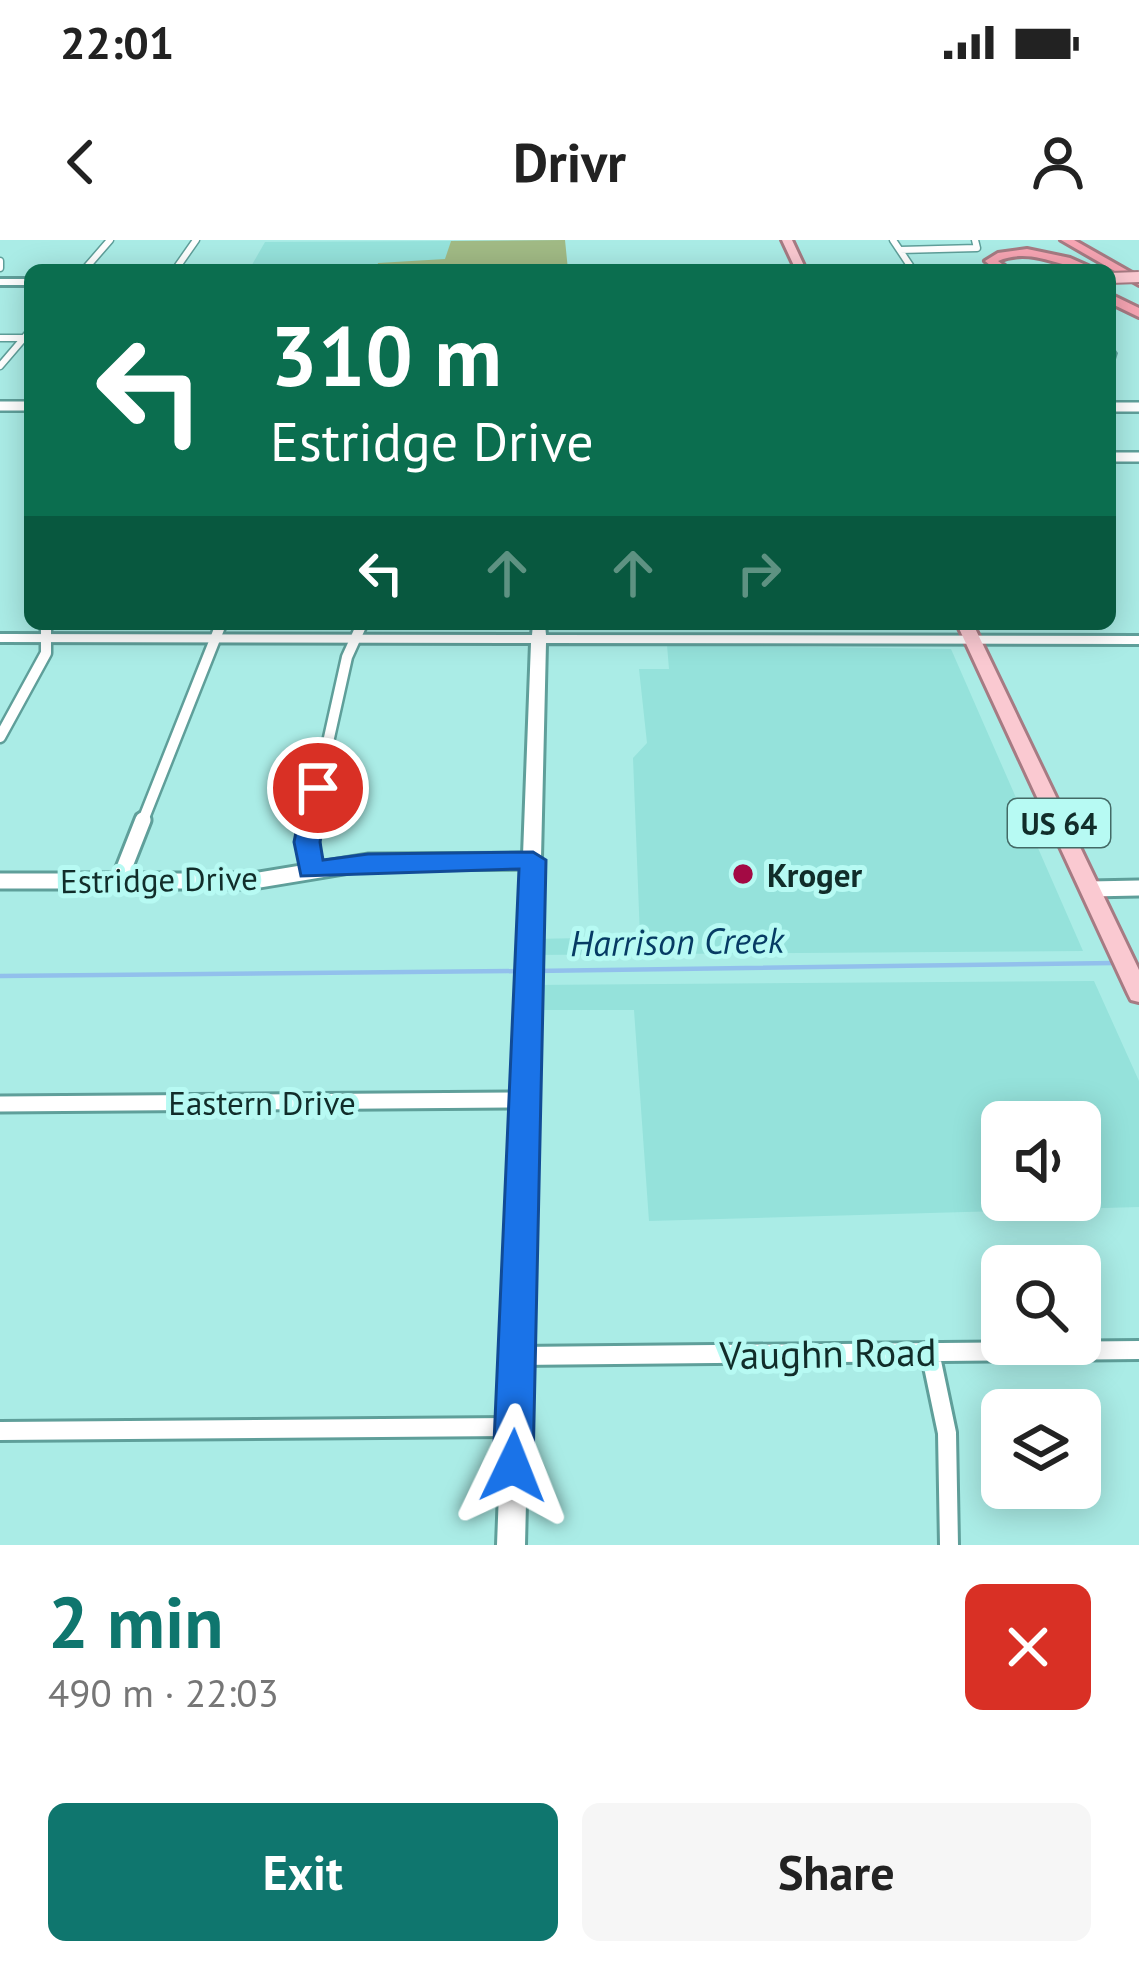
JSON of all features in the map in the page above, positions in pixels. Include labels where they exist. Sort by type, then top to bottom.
[{"type":"highway","points":[[975,264],[1012,240]]},
{"type":"highway","points":[[1044,240],[1083,264]]},
{"type":"highway","points":[[1066,240],[1110,264]]},
{"type":"highway","points":[[1084,240],[1139,267]]},
{"type":"highway","points":[[994,264],[990,262],[1019,253],[1075,264]]},
{"type":"main road","name":"US 64","points":[[969,633],[1135,987]]},
{"type":"street","points":[[89,264],[110,240]]},
{"type":"street","points":[[893,240],[909,264]]},
{"type":"street","points":[[899,250],[976,248],[975,240]]},
{"type":"street","points":[[0,366],[24,340]]},
{"type":"street","points":[[119,881],[217,630]]},
{"type":"street","points":[[311,870],[308,832],[347,656],[361,630]]},
{"type":"street","points":[[511,1545],[539,630]]},
{"type":"street","points":[[0,638],[47,631],[539,630],[969,633],[1139,640]]},
{"type":"street","points":[[0,737],[46,653],[47,631]]},
{"type":"street","name":"Estridge Drive","points":[[0,881],[253,880],[368,862],[533,860]]},
{"type":"street","points":[[1090,889],[1139,888]]},
{"type":"street","name":"Eastern Drive","points":[[0,1104],[524,1100]]},
{"type":"street","name":"Vaughn Road","points":[[517,1356],[1139,1351]]},
{"type":"street","points":[[930,1352],[947,1433],[950,1545]]},
{"type":"street","points":[[0,1431],[514,1426]]},
{"type":"shaded area","points":[[451,241],[446,259],[436,262],[252,264],[265,242]]},
{"type":"shaded area","points":[[667,645],[951,649],[1083,951],[531,955],[531,939],[640,937],[633,758],[647,743],[639,669],[669,669]]},
{"type":"shaded area","points":[[1094,981],[1139,1081],[1139,1207],[1101,1208],[1101,1101],[981,1101],[981,1212],[649,1221],[634,1010],[529,1010],[530,985]]},
{"type":"green space","points":[[565,240],[567,264],[378,264],[445,259],[451,241]]},
{"type":"waterway","name":"Harrison Creek","points":[[534,971],[1116,963]]},
{"type":"waterway","name":"Harrison Creek","points":[[0,976],[522,971]]},
{"type":"place","name":"Kroger","points":[[743,874]]},
{"type":"route","points":[[318,788],[307,842],[311,870],[368,862],[533,860],[513,1466]]}]
